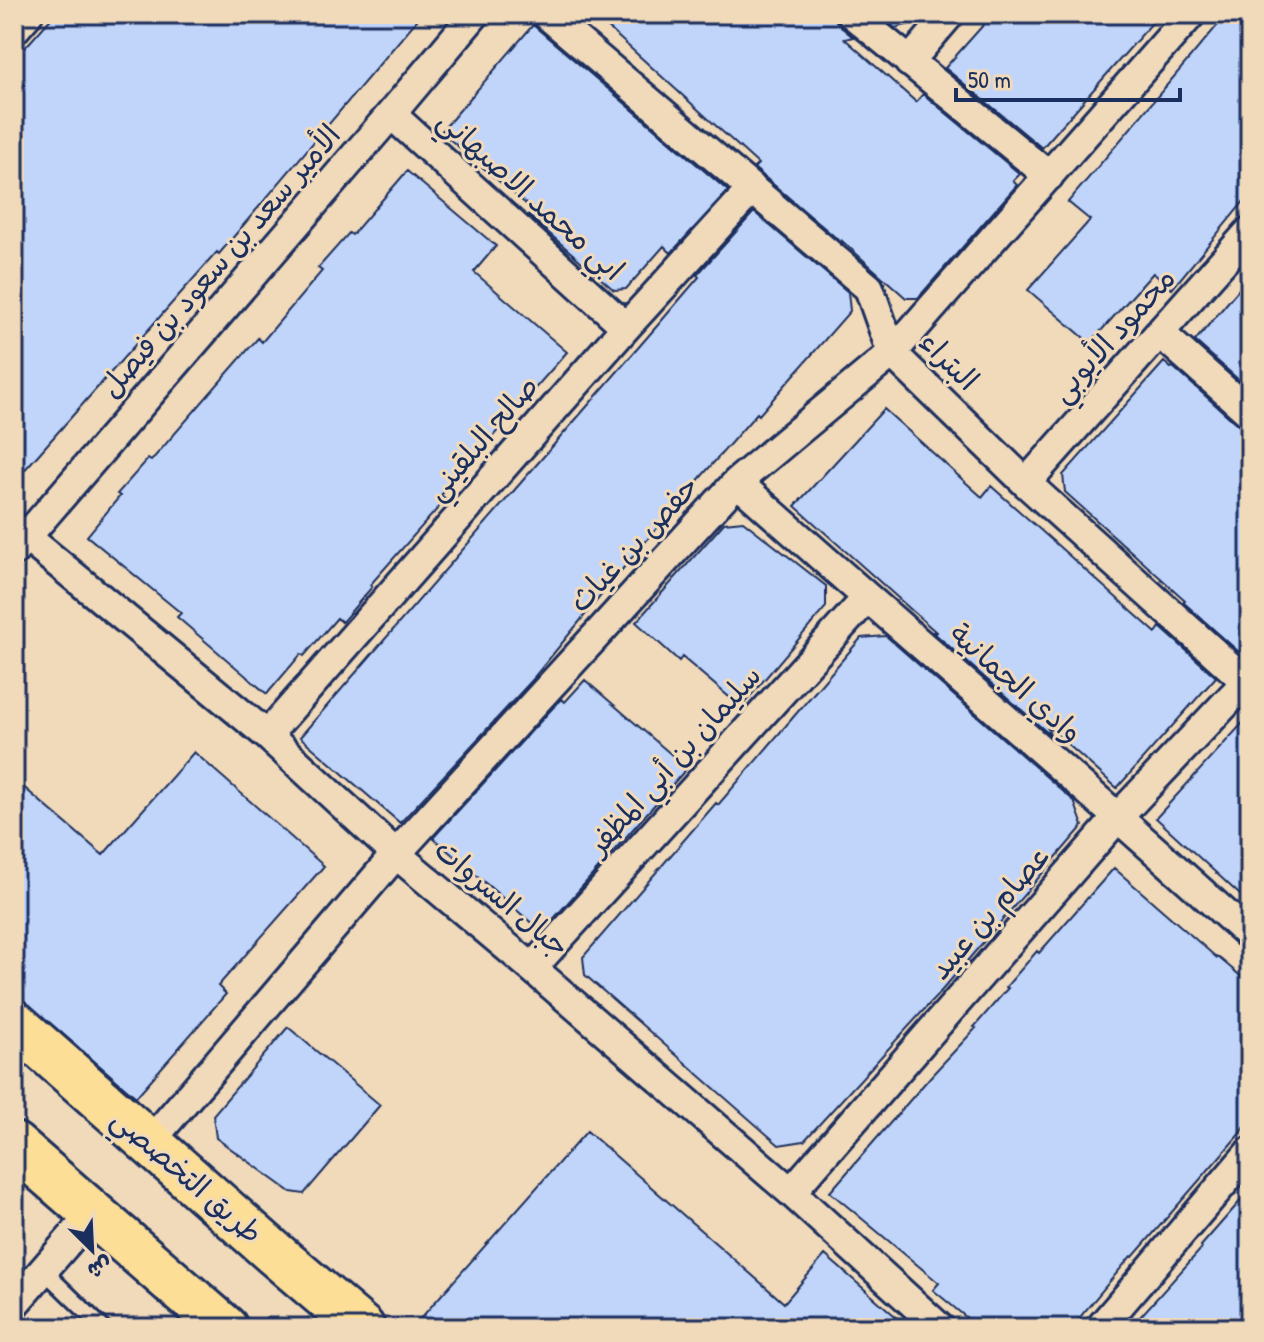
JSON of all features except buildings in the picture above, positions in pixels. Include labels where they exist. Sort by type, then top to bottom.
[{"type":"main road","name":"طريق التخصصي","points":[[14,1023],[362,1328]]},
{"type":"main road","points":[[14,1145],[225,1328]]},
{"type":"street","points":[[14,30],[28,14]]},
{"type":"street","name":"الأمير سعد بن سعود بن فيصل","points":[[18,538],[391,114],[475,14]]},
{"type":"street","name":"البتراء","points":[[546,14],[869,288],[892,353],[1026,483],[1248,683]]},
{"type":"street","points":[[852,14],[1049,176]]},
{"type":"street","points":[[909,62],[950,14]]},
{"type":"street","name":"حفص بن غياث","points":[[149,1143],[396,854],[737,482],[892,353],[1191,14]]},
{"type":"street","name":"ابي محمد الاصبهاني","points":[[391,114],[626,327]]},
{"type":"street","name":"صالح البلقيني","points":[[267,735],[626,327],[752,189]]},
{"type":"street","name":"محمود الأيوبي","points":[[1026,483],[1250,231]]},
{"type":"street","points":[[1160,333],[1250,413]]},
{"type":"street","name":"وادي الجمانية","points":[[737,482],[1119,816],[1250,936]]},
{"type":"street","name":"جبال السروات","points":[[18,538],[267,735],[396,854],[791,1192],[940,1328]]},
{"type":"street","name":"سليمان بن أبي المظفر","points":[[532,968],[867,598]]},
{"type":"street","name":"عصام بن عبيد","points":[[791,1192],[1119,816],[1248,683]]},
{"type":"street","points":[[1100,1328],[1250,1152]]},
{"type":"street","points":[[14,1304],[92,1214]]},
{"type":"lane","points":[[43,1270],[103,1328]]}]
